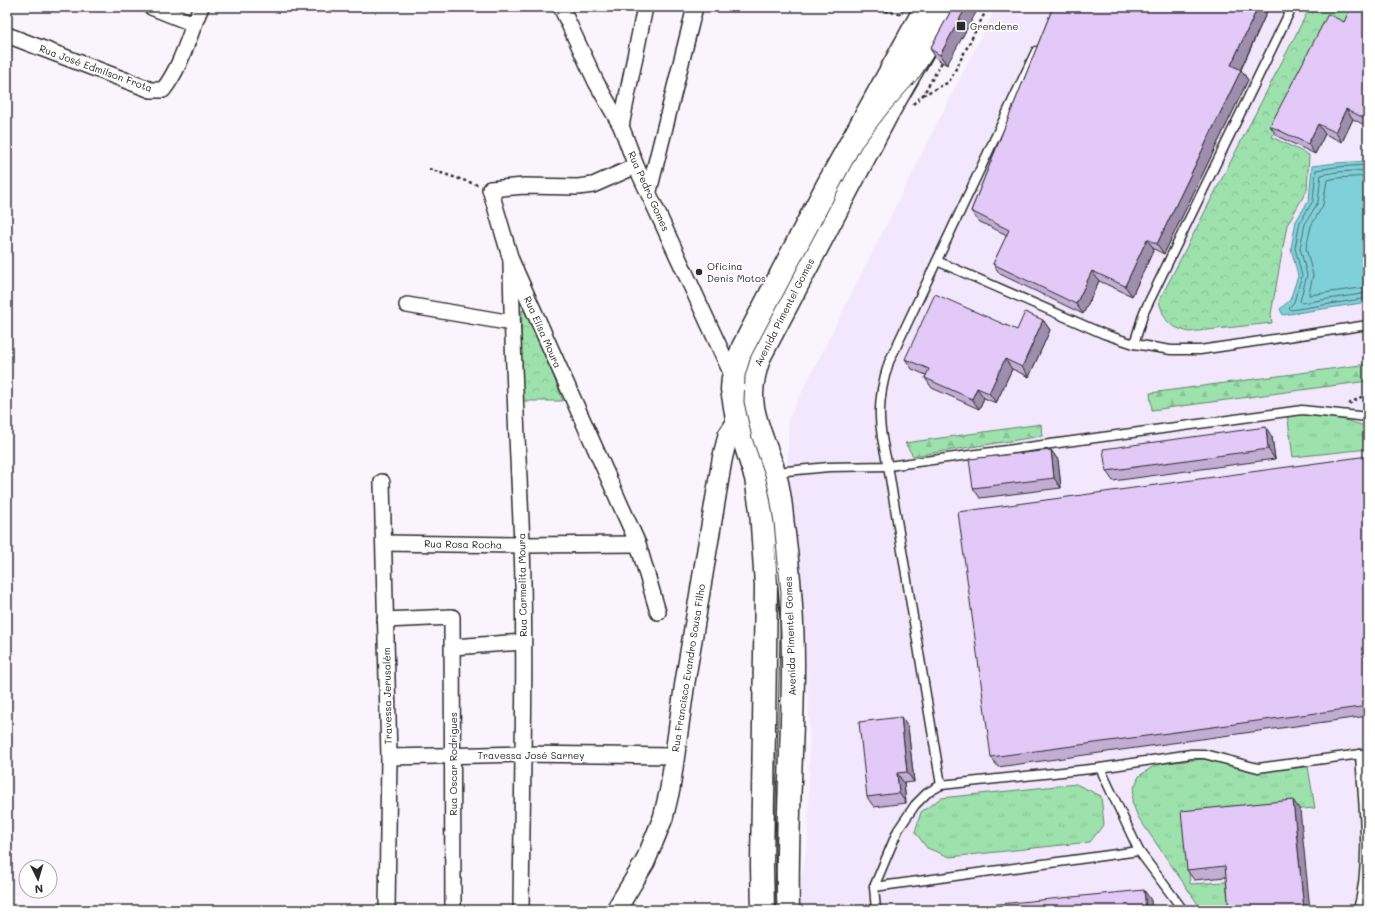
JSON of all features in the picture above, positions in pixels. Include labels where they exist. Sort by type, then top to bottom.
[{"type":"main road","name":"Avenida Pimentel Gomes","points":[[747,405],[732,389],[733,378],[747,340],[828,186],[926,7]]},
{"type":"main road","name":"Avenida Pimentel Gomes","points":[[788,910],[788,858],[793,702],[792,624],[787,556],[779,496],[765,475],[747,405],[754,371],[760,356],[888,112],[948,7]]},
{"type":"main road","name":"Avenida Pimentel Gomes","points":[[763,910],[762,866],[766,585],[761,510],[765,475]]},
{"type":"main road","points":[[765,703],[793,702]]},
{"type":"street","points":[[150,7],[194,24],[202,7]]},
{"type":"street","name":"Rua Pedro Gomes","points":[[561,7],[596,82],[621,126],[636,166],[649,191],[733,378]]},
{"type":"street","points":[[621,126],[645,7]]},
{"type":"street","points":[[649,191],[695,7]]},
{"type":"street","name":"Rua José Edmilson Frota","points":[[7,35],[151,90],[163,90],[176,70],[194,24]]},
{"type":"street","points":[[490,189],[524,186],[578,187],[593,185],[636,166]]},
{"type":"street","name":"Rua Elisa Moura","points":[[490,189],[512,260],[638,544],[658,612]]},
{"type":"street","name":"Rua Carmelita Moura","points":[[512,260],[512,323],[522,545],[523,642],[521,910]]},
{"type":"street","points":[[407,305],[512,323]]},
{"type":"street","points":[[733,378],[738,384],[747,405]]},
{"type":"street","name":"Rua Francisco Evandro Sousa Filho","points":[[616,910],[645,862],[663,818],[670,789],[686,675],[722,460],[728,435],[747,405]]},
{"type":"street","name":"Travessa Jerusalém","points":[[382,482],[389,757],[387,910]]},
{"type":"street","name":"Rua Rosa Rocha","points":[[384,543],[522,545],[638,544]]},
{"type":"street","name":"Rua Oscar Rodrigues","points":[[385,620],[452,617],[453,910]]},
{"type":"street","points":[[453,647],[523,642]]},
{"type":"street","name":"Travessa José Sarney","points":[[389,757],[522,754],[674,756]]},
{"type":"lane","points":[[1134,344],[1144,312],[1292,7]]},
{"type":"lane","points":[[942,785],[888,466],[880,432],[879,413],[884,378],[889,362],[1040,42]]},
{"type":"lane","points":[[937,262],[1097,331],[1134,344],[1171,350],[1200,350],[1368,325]]},
{"type":"lane","points":[[765,475],[829,467],[888,466],[1302,410],[1368,417]]},
{"type":"lane","points":[[876,910],[874,887],[898,830],[915,805],[927,793],[942,785],[1100,768],[1191,754],[1204,754],[1258,768],[1364,754],[1364,873],[1362,894],[1358,910]]},
{"type":"lane","points":[[1100,768],[1140,851],[1183,910]]},
{"type":"lane","points":[[874,887],[1140,851]]},
{"type":"path","points":[[868,7],[900,14],[904,7]]},
{"type":"path","points":[[923,95],[949,82],[988,7]]},
{"type":"path","points":[[933,77],[942,62]]},
{"type":"path","points":[[429,169],[490,189]]},
{"type":"path","points":[[1335,413],[1368,393]]},
{"type":"shaded area","points":[[996,7],[1368,7],[1368,910],[798,910],[798,900],[808,842],[810,734],[804,619],[788,498],[788,420]]},
{"type":"green space","points":[[1310,7],[1357,7],[1348,24],[1332,17],[1272,137],[1309,155],[1307,190],[1287,225],[1271,314],[1272,323],[1189,332],[1176,328],[1168,322],[1163,314],[1159,301]]},
{"type":"green space","points":[[522,310],[530,314],[563,401],[519,401]]},
{"type":"green space","points":[[1368,364],[1368,381],[1152,410],[1150,393]]},
{"type":"green space","points":[[1315,411],[1368,427],[1368,449],[1293,457],[1287,413]]},
{"type":"green space","points":[[1041,424],[1042,436],[913,456],[905,443]]},
{"type":"green space","points":[[1212,758],[1251,771],[1308,767],[1315,808],[1185,818],[1190,884],[1226,882],[1229,910],[1202,910],[1138,817],[1132,802],[1134,788],[1139,776],[1157,764]]},
{"type":"green space","points":[[1076,784],[1101,796],[1104,824],[1090,842],[950,857],[927,848],[915,832],[921,812],[941,798]]},
{"type":"water","points":[[1368,161],[1368,302],[1283,315],[1280,309],[1290,300],[1298,276],[1291,248],[1296,221],[1309,200],[1312,166]]},
{"type":"building","points":[[953,7],[966,7],[940,55],[930,49]]},
{"type":"building","points":[[1053,7],[1258,7],[1231,65],[1241,70],[1157,244],[1147,239],[1125,286],[1092,271],[1076,304],[993,264],[1009,230],[971,211]]},
{"type":"building","points":[[1351,7],[1368,7],[1368,120],[1346,109],[1335,132],[1318,124],[1308,144],[1270,126],[1328,14],[1344,22]]},
{"type":"building","points":[[935,294],[1017,330],[1025,312],[1043,320],[1022,367],[1005,359],[989,393],[977,388],[972,399],[925,378],[929,369],[905,359]]},
{"type":"building","points":[[1266,427],[1268,449],[1106,471],[1103,449]]},
{"type":"building","points":[[1051,450],[1054,478],[973,488],[969,459]]},
{"type":"building","points":[[1368,456],[1368,706],[991,757],[958,512]]},
{"type":"building","points":[[901,717],[907,772],[897,773],[899,793],[867,797],[859,722]]},
{"type":"building","points":[[1293,800],[1304,910],[1229,910],[1225,866],[1187,870],[1181,811]]},
{"type":"building","points":[[1144,890],[1146,910],[938,910]]},
{"type":"tram line","points":[[777,910],[775,846],[781,593],[770,497],[765,475],[752,438],[744,402],[745,376],[751,356],[861,147],[888,112],[920,76],[940,46]]},
{"type":"place","name":"Grendene","points":[[961,26]]},
{"type":"place","name":"Oficina Denis Motos","points":[[699,272]]}]
